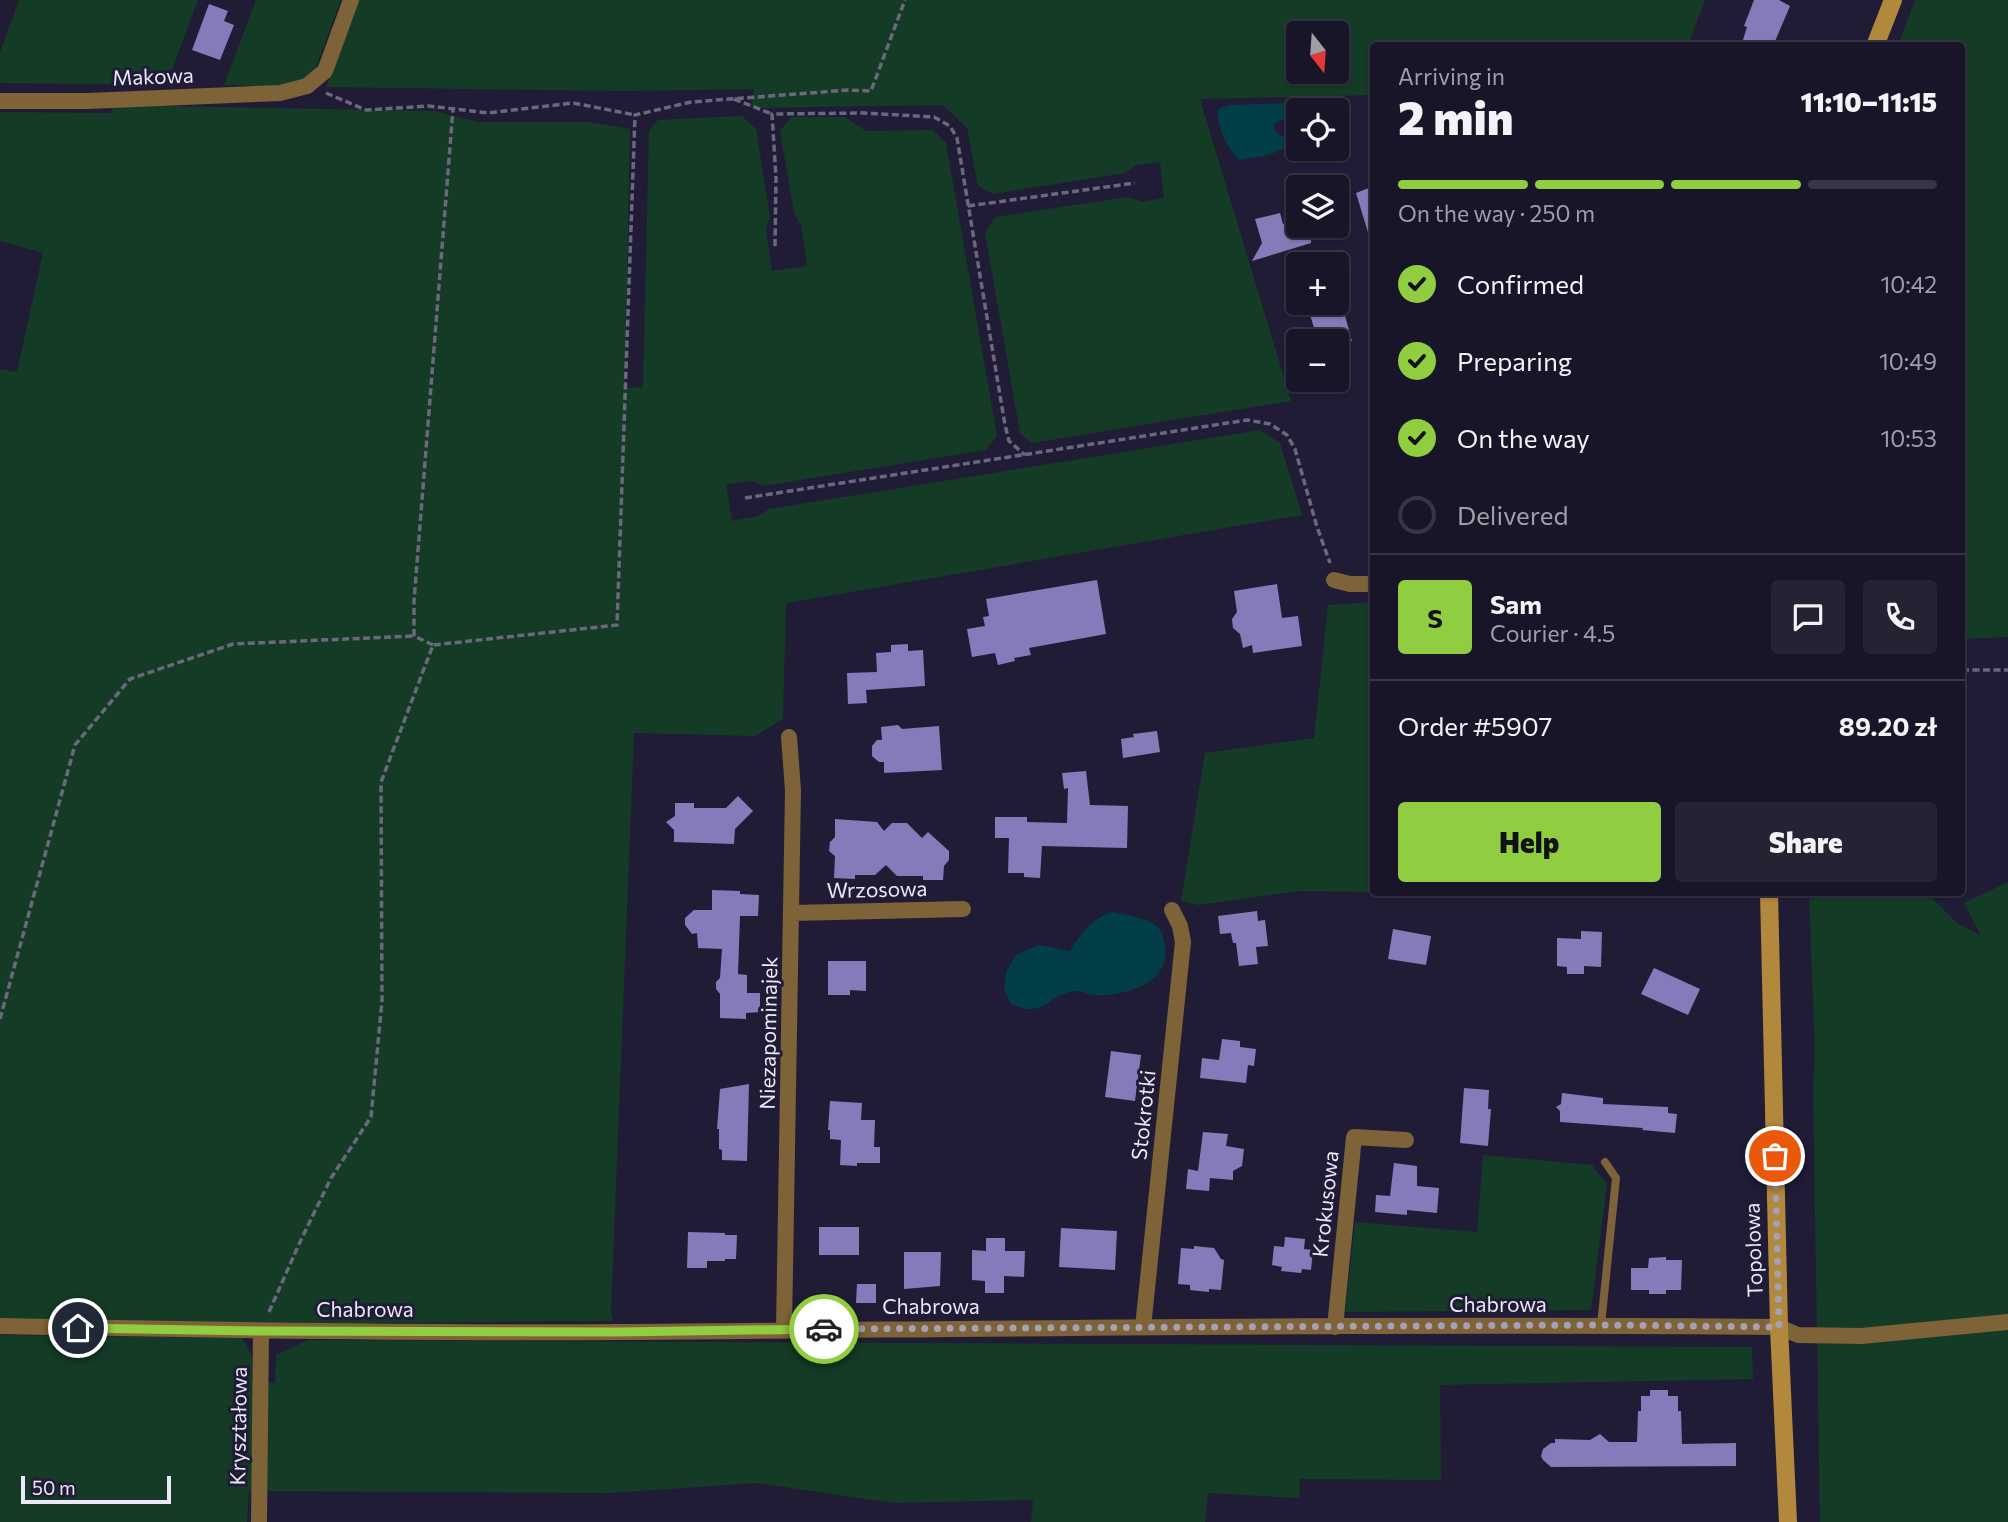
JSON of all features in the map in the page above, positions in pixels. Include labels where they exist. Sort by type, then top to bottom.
[{"type":"street","points":[[307,86],[325,71],[351,0]]},
{"type":"street","points":[[1877,42],[1893,0]]},
{"type":"street","name":"Makowa","points":[[0,101],[88,101],[266,94],[307,86]]},
{"type":"street","points":[[1334,580],[1350,584],[1370,584]]},
{"type":"street","name":"Niezapominajek","points":[[784,1329],[792,913],[793,790],[789,737]]},
{"type":"street","name":"Topolowa","points":[[1769,896],[1779,1327],[1788,1522]]},
{"type":"street","name":"Wrzosowa","points":[[792,913],[963,909]]},
{"type":"street","name":"Stokrotki","points":[[1143,1327],[1183,942],[1180,926],[1172,909]]},
{"type":"street","name":"Krokusowa","points":[[1335,1327],[1354,1137],[1406,1140]]},
{"type":"street","name":"Chabrowa","points":[[0,1326],[261,1331],[617,1332],[1601,1325],[1779,1327],[1798,1335],[1861,1336],[2008,1322]]},
{"type":"street","name":"Kryształowa","points":[[259,1522],[261,1331]]},
{"type":"lane","points":[[1601,1325],[1616,1178],[1605,1162]]},
{"type":"path","points":[[307,86],[366,110],[429,106],[488,113],[573,103],[635,115],[691,102],[849,90],[871,91],[905,0]]},
{"type":"path","points":[[732,99],[772,114],[864,113],[934,117],[950,127],[957,138],[1004,425],[1009,440],[1025,455]]},
{"type":"path","points":[[414,636],[414,601],[453,109]]},
{"type":"path","points":[[772,114],[776,178],[775,246]]},
{"type":"path","points":[[0,1019],[75,745],[130,679],[233,644],[414,636],[433,645],[617,625],[635,115]]},
{"type":"path","points":[[968,206],[1135,183]]},
{"type":"path","points":[[745,498],[1247,420],[1270,424],[1287,435],[1295,449],[1334,580]]},
{"type":"path","points":[[261,1331],[331,1178],[371,1117],[382,1001],[381,782],[433,645]]},
{"type":"path","points":[[1965,670],[2008,670]]},
{"type":"shaded area","points":[[19,0],[198,0],[166,85],[0,83],[0,52]]},
{"type":"shaded area","points":[[256,0],[341,0],[314,73],[289,87],[224,85]]},
{"type":"shaded area","points":[[359,0],[1705,0],[1689,42],[1370,42],[1370,95],[1200,99],[1286,384],[1286,392],[1291,401],[1032,443],[1020,433],[985,233],[995,217],[1128,197],[1142,202],[1164,198],[1160,162],[1136,165],[1125,173],[993,194],[978,186],[967,128],[943,105],[751,108],[754,89],[626,91],[326,87]]},
{"type":"shaded area","points":[[1915,0],[2008,0],[2008,637],[1965,639],[1965,42],[1899,42]]},
{"type":"shaded area","points":[[1286,103],[1286,119],[1274,123],[1274,130],[1286,139],[1286,147],[1269,155],[1239,160],[1230,149],[1219,124],[1217,110],[1228,105]]},
{"type":"shaded area","points":[[113,105],[434,111],[478,122],[588,122],[630,129],[625,388],[643,387],[649,131],[658,120],[742,116],[756,129],[770,217],[766,229],[772,271],[807,266],[801,225],[794,213],[780,131],[791,117],[845,117],[866,131],[933,130],[946,143],[997,436],[986,450],[763,486],[752,481],[726,484],[732,521],[759,516],[769,509],[1260,430],[1280,443],[1302,515],[786,603],[783,719],[755,736],[634,733],[611,1310],[613,1321],[262,1324],[0,1321],[0,369],[17,372],[43,253],[0,241],[0,112],[111,113]]},
{"type":"shaded area","points":[[1370,602],[1370,892],[1299,891],[1199,905],[1181,901],[1205,753],[1314,738],[1328,605]]},
{"type":"shaded area","points":[[2008,882],[2008,1522],[1820,1522],[1813,1089],[1815,1054],[1809,896],[1926,896],[1957,923],[1981,936],[1964,903]]},
{"type":"shaded area","points":[[1112,912],[1142,919],[1159,928],[1164,941],[1165,958],[1155,977],[1142,986],[1116,994],[1094,995],[1076,991],[1058,996],[1033,1009],[1011,1004],[1004,989],[1007,970],[1016,955],[1039,945],[1070,951],[1093,923]]},
{"type":"shaded area","points":[[1483,1155],[1592,1165],[1607,1184],[1591,1310],[1345,1312],[1355,1222],[1477,1232]]},
{"type":"shaded area","points":[[0,1335],[242,1338],[252,1356],[252,1383],[275,1383],[276,1355],[308,1340],[1752,1347],[1753,1379],[1440,1385],[1441,1480],[1300,1479],[1299,1498],[1208,1493],[1205,1522],[1031,1522],[1033,1500],[894,1503],[757,1483],[610,1493],[249,1491],[247,1522],[0,1522]]},
{"type":"building","points":[[1754,0],[1779,0],[1790,6],[1775,42],[1743,40],[1747,27],[1744,26]]},
{"type":"building","points":[[209,4],[228,11],[224,21],[234,25],[220,60],[192,50]]},
{"type":"building","points":[[1370,188],[1370,239],[1356,193]]},
{"type":"building","points":[[1280,213],[1283,224],[1286,223],[1286,238],[1318,238],[1311,240],[1311,243],[1252,261],[1262,243],[1255,219]]},
{"type":"building","points":[[1310,315],[1345,315],[1349,329],[1314,329]]},
{"type":"building","points":[[1097,580],[1106,634],[1029,648],[1031,655],[998,665],[995,653],[972,657],[967,629],[985,626],[983,617],[989,616],[986,599]]},
{"type":"building","points":[[1277,584],[1282,618],[1298,616],[1302,646],[1253,653],[1252,645],[1243,648],[1240,634],[1233,628],[1232,619],[1237,612],[1234,591]]},
{"type":"building","points":[[908,644],[908,651],[923,650],[925,686],[866,690],[867,703],[848,704],[847,673],[877,672],[876,653],[891,652],[891,645]]},
{"type":"building","points":[[898,725],[902,729],[939,726],[942,770],[884,773],[884,762],[879,762],[872,756],[872,746],[877,740],[882,740],[881,727]]},
{"type":"building","points":[[1157,731],[1160,752],[1123,758],[1121,739],[1134,737],[1133,734]]},
{"type":"building","points":[[1086,771],[1090,805],[1128,806],[1127,848],[1042,846],[1040,878],[1024,877],[1024,873],[1008,873],[1009,838],[995,838],[995,817],[1027,817],[1027,822],[1067,823],[1068,788],[1064,789],[1062,773]]},
{"type":"building","points":[[738,796],[753,811],[735,829],[734,844],[674,842],[674,830],[666,822],[675,816],[675,803],[694,803],[694,808],[726,808]]},
{"type":"building","points":[[835,819],[877,822],[884,831],[892,823],[907,823],[922,838],[928,832],[949,851],[943,880],[923,880],[923,876],[897,876],[886,865],[875,875],[855,875],[855,879],[834,878],[835,856],[829,851],[830,842],[835,837]]},
{"type":"building","points":[[712,890],[759,895],[758,916],[740,916],[738,974],[747,975],[747,993],[760,993],[760,1012],[746,1013],[746,1019],[720,1018],[720,994],[716,989],[716,982],[720,978],[722,949],[698,948],[697,933],[692,934],[685,925],[685,918],[694,910],[712,910]]},
{"type":"building","points":[[1257,911],[1258,921],[1265,920],[1268,946],[1256,947],[1258,964],[1239,966],[1236,943],[1233,943],[1231,933],[1220,934],[1218,916]]},
{"type":"building","points":[[1393,929],[1431,936],[1426,965],[1388,959]]},
{"type":"building","points":[[1581,931],[1602,932],[1601,967],[1584,966],[1584,974],[1567,974],[1567,967],[1557,966],[1557,938],[1581,939]]},
{"type":"building","points":[[828,961],[866,961],[866,991],[850,990],[850,995],[828,995]]},
{"type":"building","points":[[1654,968],[1700,989],[1688,1015],[1641,994]]},
{"type":"building","points":[[1222,1039],[1240,1041],[1240,1047],[1256,1049],[1254,1066],[1248,1065],[1246,1083],[1200,1078],[1202,1058],[1219,1060]]},
{"type":"building","points":[[1111,1051],[1141,1055],[1135,1101],[1105,1097]]},
{"type":"building","points":[[749,1084],[747,1161],[722,1160],[717,1129],[720,1089]]},
{"type":"building","points":[[1464,1088],[1489,1090],[1488,1109],[1491,1109],[1488,1146],[1460,1143]]},
{"type":"building","points":[[1562,1093],[1603,1098],[1603,1104],[1668,1107],[1668,1113],[1677,1114],[1675,1133],[1560,1122],[1560,1111],[1556,1107],[1561,1104]]},
{"type":"building","points":[[830,1101],[862,1103],[861,1120],[875,1120],[874,1147],[880,1147],[880,1163],[840,1165],[841,1140],[830,1139],[828,1130]]},
{"type":"building","points":[[1203,1132],[1228,1134],[1226,1146],[1244,1149],[1242,1166],[1233,1171],[1233,1180],[1210,1178],[1209,1191],[1186,1189],[1188,1169],[1198,1171]]},
{"type":"building","points":[[1394,1163],[1417,1166],[1417,1186],[1439,1188],[1437,1213],[1407,1210],[1407,1215],[1375,1212],[1376,1195],[1390,1196]]},
{"type":"building","points":[[819,1227],[859,1227],[859,1255],[819,1255]]},
{"type":"building","points":[[1061,1228],[1117,1231],[1115,1270],[1059,1267]]},
{"type":"building","points":[[688,1232],[737,1235],[736,1259],[707,1261],[707,1268],[687,1268]]},
{"type":"building","points":[[1285,1237],[1305,1239],[1304,1249],[1313,1250],[1311,1270],[1302,1269],[1301,1273],[1281,1271],[1282,1267],[1272,1265],[1274,1246],[1284,1247]]},
{"type":"building","points":[[986,1238],[1005,1238],[1005,1251],[1025,1251],[1024,1277],[1004,1276],[1004,1293],[985,1293],[985,1281],[972,1280],[972,1250],[986,1251]]},
{"type":"building","points":[[1194,1246],[1214,1248],[1224,1260],[1221,1290],[1190,1290],[1190,1285],[1178,1284],[1181,1248],[1194,1249]]},
{"type":"building","points":[[904,1252],[941,1252],[940,1286],[904,1289]]},
{"type":"building","points":[[1666,1257],[1666,1260],[1682,1260],[1681,1290],[1666,1290],[1666,1294],[1649,1294],[1649,1290],[1631,1290],[1631,1268],[1648,1268],[1649,1258]]},
{"type":"building","points":[[857,1284],[876,1284],[876,1303],[856,1303]]},
{"type":"building","points":[[1650,1390],[1668,1390],[1668,1396],[1678,1396],[1682,1444],[1736,1443],[1736,1466],[1551,1467],[1543,1460],[1543,1449],[1555,1443],[1555,1439],[1590,1440],[1600,1434],[1609,1442],[1637,1442],[1641,1396],[1650,1396]]},
{"type":"way so far","points":[[824,1329],[1601,1325],[1779,1327],[1775,1156]]},
{"type":"route","points":[[78,1328],[617,1332],[824,1329]]}]
